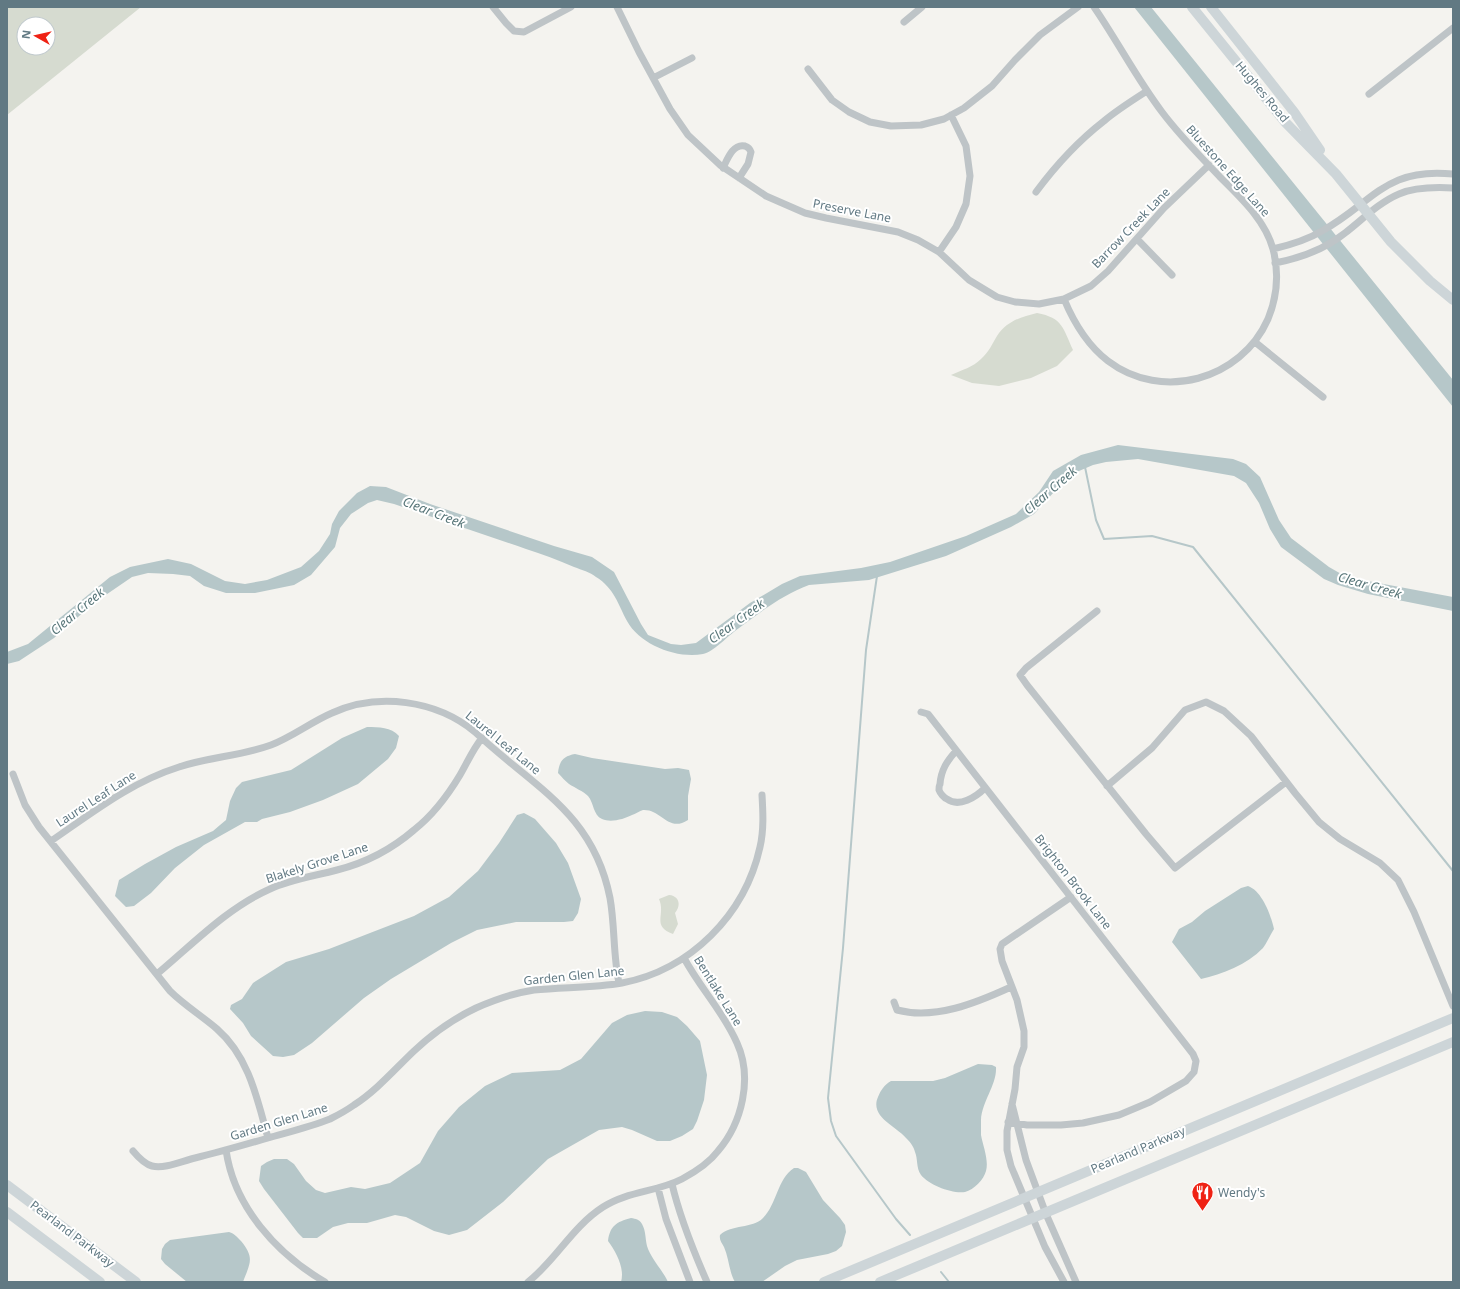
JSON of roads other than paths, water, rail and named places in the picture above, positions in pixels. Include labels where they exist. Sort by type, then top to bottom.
[{"type":"main road","name":"Hughes Road","points":[[1192,7],[1286,123],[1336,174]]},
{"type":"main road","name":"Hughes Road","points":[[1211,7],[1294,112],[1336,174],[1391,242],[1430,281],[1453,300]]},
{"type":"main road","name":"Pearland Parkway","points":[[824,1282],[1453,1018]]},
{"type":"main road","name":"Pearland Parkway","points":[[880,1282],[1046,1214],[1453,1042]]},
{"type":"main road","name":"Pearland Parkway","points":[[7,1185],[136,1282]]},
{"type":"main road","name":"Pearland Parkway","points":[[7,1212],[100,1282]]},
{"type":"street","points":[[493,7],[514,31],[524,32],[571,7]]},
{"type":"street","name":"Preserve Lane","points":[[617,7],[670,109],[688,135],[723,168],[766,196],[805,213],[898,232],[918,240],[939,252],[969,280],[997,297],[1015,302],[1038,304],[1064,299]]},
{"type":"street","points":[[904,22],[922,7]]},
{"type":"street","points":[[808,69],[832,100],[849,112],[870,122],[891,126],[921,126],[944,119],[964,108],[992,86],[1040,35],[1078,7]]},
{"type":"street","name":"Bluestone Edge Lane","points":[[1064,299],[1070,315],[1079,331],[1101,355],[1124,371],[1149,380],[1176,382],[1195,380],[1216,373],[1237,360],[1255,342],[1266,324],[1273,304],[1277,278],[1273,249],[1268,236],[1253,212],[1184,139],[1147,91],[1094,7]]},
{"type":"street","points":[[1368,94],[1453,28]]},
{"type":"street","points":[[653,78],[692,58]]},
{"type":"street","points":[[1036,192],[1056,166],[1084,138],[1105,120],[1147,91]]},
{"type":"street","points":[[939,252],[956,227],[966,204],[970,176],[966,146],[951,115]]},
{"type":"street","points":[[723,168],[737,147],[742,146],[748,148],[751,152],[750,159],[739,178]]},
{"type":"street","name":"Barrow Creek Lane","points":[[1064,299],[1091,286],[1108,271],[1164,208],[1209,165]]},
{"type":"street","points":[[1273,249],[1299,242],[1323,231],[1377,191],[1394,181],[1409,176],[1432,172],[1453,174]]},
{"type":"street","points":[[1275,263],[1304,257],[1322,249],[1340,237],[1384,201],[1399,194],[1412,190],[1453,188]]},
{"type":"street","points":[[1137,239],[1172,275]]},
{"type":"street","points":[[1255,342],[1323,397]]},
{"type":"street","points":[[1097,611],[1026,668],[1020,675],[1107,786],[1175,868],[1286,782]]},
{"type":"street","name":"Laurel Leaf Lane","points":[[51,841],[106,803],[145,781],[193,762],[272,745],[327,715],[359,703],[390,701],[405,702],[430,708],[465,723],[564,809],[586,836],[598,860],[610,899],[615,957],[619,983]]},
{"type":"street","points":[[1107,786],[1152,748],[1185,710],[1206,702],[1224,711],[1250,736],[1319,822],[1340,838],[1380,863],[1398,880],[1414,912],[1453,1006]]},
{"type":"street","name":"Brighton Brook Lane","points":[[921,712],[928,714],[1193,1054],[1196,1062],[1194,1072],[1186,1081],[1168,1093],[1119,1115],[1083,1123],[1061,1125],[1027,1125],[1017,1123]]},
{"type":"street","name":"Blakely Grove Lane","points":[[157,974],[229,913],[247,901],[271,888],[336,871],[363,862],[377,855],[414,830],[426,819],[445,797],[482,738]]},
{"type":"street","points":[[956,751],[948,760],[941,774],[939,790],[944,798],[951,802],[961,803],[979,794],[986,788]]},
{"type":"street","points":[[13,774],[20,796],[31,815],[170,991],[230,1041],[251,1079],[268,1138]]},
{"type":"street","name":"Garden Glen Lane","points":[[133,1151],[144,1163],[157,1167],[226,1150],[307,1127],[331,1118],[356,1105],[380,1086],[430,1037],[446,1025],[477,1008],[506,997],[532,990],[603,986],[619,983],[653,973],[675,964],[704,941],[724,921],[743,893],[751,876],[760,846],[762,831],[762,795]]},
{"type":"street","points":[[1064,1282],[1054,1265],[1033,1219],[1011,1166],[1007,1150],[1006,1131],[1015,1089],[1017,1067],[1024,1048],[1024,1031],[1017,1000],[1002,961],[1000,949],[1002,944],[1071,897]]},
{"type":"street","name":"Bentlake Lane","points":[[528,1282],[545,1267],[572,1234],[591,1215],[614,1201],[639,1192],[672,1184],[702,1167],[718,1152],[730,1136],[740,1111],[744,1080],[743,1063],[738,1045],[719,1010],[684,958]]},
{"type":"street","points":[[894,1002],[897,1010],[919,1013],[936,1012],[978,1001],[1011,987]]},
{"type":"street","points":[[1011,1102],[1026,1160],[1046,1214],[1076,1282]]},
{"type":"street","points":[[1008,1122],[1017,1123]]},
{"type":"street","points":[[226,1150],[227,1160],[235,1183],[254,1218],[266,1234],[290,1258],[325,1282]]},
{"type":"street","points":[[672,1184],[684,1226],[707,1282]]},
{"type":"street","points":[[658,1188],[666,1219],[690,1282]]},
{"type":"water","points":[[1134,7],[1151,7],[1453,380],[1453,407]]},
{"type":"water","name":"Clear Creek","points":[[1118,445],[1233,459],[1246,464],[1260,477],[1279,520],[1291,538],[1329,567],[1343,575],[1357,579],[1453,597],[1453,611],[1368,594],[1324,579],[1281,547],[1270,529],[1259,503],[1246,483],[1234,476],[1138,459],[1106,462],[1093,465],[1079,471],[1064,481],[1034,514],[1011,527],[946,556],[869,580],[809,585],[799,589],[771,605],[707,653],[703,654],[693,655],[671,652],[650,643],[641,637],[633,630],[627,621],[607,586],[589,572],[394,504],[377,500],[368,503],[351,514],[340,528],[335,547],[311,575],[294,585],[255,593],[226,593],[204,586],[190,576],[148,573],[132,577],[94,603],[54,638],[19,661],[7,664],[7,652],[28,644],[110,577],[130,567],[168,559],[191,564],[225,581],[245,584],[267,580],[301,567],[319,551],[330,534],[332,524],[339,511],[357,493],[370,486],[386,487],[430,504],[554,546],[592,557],[614,572],[648,635],[671,644],[681,645],[696,643],[750,603],[782,584],[800,576],[861,568],[890,562],[966,536],[1016,514],[1039,492],[1053,471],[1081,455]]},
{"type":"water","points":[[367,727],[389,729],[399,736],[396,748],[388,759],[358,784],[323,800],[290,812],[262,819],[257,822],[245,822],[204,845],[175,868],[151,893],[134,906],[126,907],[115,896],[119,880],[176,847],[213,831],[226,820],[230,801],[236,788],[242,782],[291,770],[342,738]]},
{"type":"water","points":[[575,754],[665,769],[678,768],[689,770],[691,779],[688,796],[688,820],[675,824],[655,813],[643,810],[617,820],[609,821],[602,819],[595,812],[588,796],[569,784],[558,773],[562,760],[567,756]]},
{"type":"water","points":[[524,813],[535,819],[556,843],[568,863],[581,899],[578,913],[573,921],[516,922],[477,930],[451,943],[391,979],[364,998],[312,1043],[294,1055],[283,1057],[273,1056],[251,1036],[243,1023],[230,1009],[231,1005],[242,999],[253,983],[286,962],[329,949],[414,916],[449,897],[478,871],[499,843],[517,815]]},
{"type":"water","points":[[1248,886],[1262,898],[1271,917],[1274,929],[1263,948],[1250,959],[1234,968],[1201,979],[1172,942],[1179,929],[1192,922],[1205,911],[1241,888]]},
{"type":"water","points":[[645,1011],[662,1012],[677,1017],[700,1041],[707,1075],[704,1100],[693,1129],[682,1136],[670,1141],[657,1141],[622,1127],[599,1130],[548,1159],[503,1202],[467,1230],[449,1235],[434,1231],[406,1217],[395,1215],[367,1223],[348,1223],[333,1227],[317,1238],[303,1238],[259,1181],[261,1166],[274,1159],[287,1159],[294,1164],[306,1181],[316,1190],[325,1193],[351,1187],[365,1189],[390,1183],[420,1163],[438,1131],[459,1107],[485,1086],[512,1073],[560,1070],[581,1059],[612,1023],[627,1015]]},
{"type":"water","points":[[978,1064],[992,1065],[996,1067],[996,1074],[984,1106],[981,1120],[981,1135],[987,1167],[981,1181],[975,1187],[965,1192],[954,1192],[929,1182],[921,1175],[918,1169],[914,1148],[903,1135],[881,1116],[877,1110],[876,1104],[882,1090],[886,1084],[891,1081],[933,1081],[945,1078]]},
{"type":"water","points":[[794,1168],[798,1168],[806,1172],[823,1200],[845,1225],[846,1232],[842,1246],[836,1251],[828,1254],[797,1260],[785,1266],[762,1282],[735,1282],[731,1274],[726,1251],[720,1240],[720,1235],[730,1229],[753,1224],[763,1218],[768,1212],[784,1178]]},
{"type":"water","points":[[631,1218],[639,1220],[642,1224],[649,1251],[668,1282],[621,1282],[621,1266],[617,1255],[608,1241],[610,1232],[615,1225],[621,1221]]},
{"type":"water","points":[[229,1232],[234,1234],[241,1241],[250,1256],[249,1265],[243,1282],[187,1282],[161,1259],[162,1249],[170,1240]]},
{"type":"waterway","name":"Clear Creek","points":[[1085,467],[1096,520],[1104,539],[1152,536],[1193,547],[1453,871]]},
{"type":"waterway","points":[[877,576],[866,650],[843,948],[828,1098],[831,1121],[836,1136],[896,1219],[910,1235]]},
{"type":"waterway","points":[[941,1272],[949,1282]]},
{"type":"place","name":"Wendy's","points":[[1202,1212]]}]
